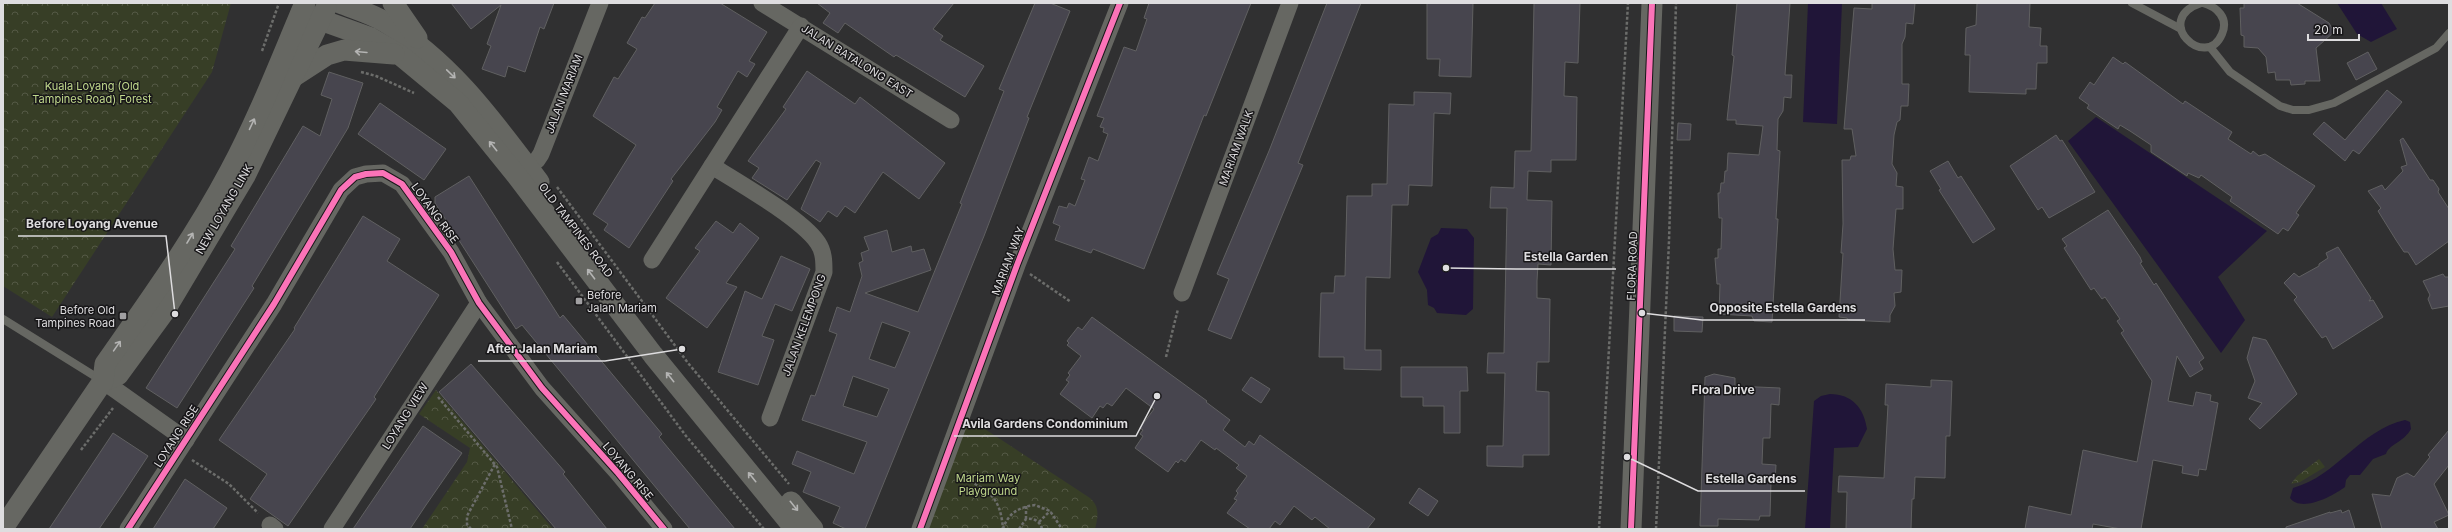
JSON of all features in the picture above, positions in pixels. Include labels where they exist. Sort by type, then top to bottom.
[{"type":"street","name":"OLD TAMPINES ROAD","points":[[340,3],[384,21],[423,47],[469,92],[508,138],[523,172],[653,355],[795,529]]},
{"type":"street","points":[[393,3],[423,47]]},
{"type":"street","name":"JALAN MARIAM","points":[[523,172],[540,154],[600,3]]},
{"type":"street","name":"JALAN BATALONG EAST","points":[[762,3],[951,120]]},
{"type":"street","name":"MARIAM WAY","points":[[920,529],[1017,265],[1120,3]]},
{"type":"street","name":"MARIAM WALK","points":[[1182,293],[1290,3]]},
{"type":"street","name":"FLORA ROAD","points":[[1631,529],[1652,3]]},
{"type":"street","name":"OLD TAMPINES ROAD","points":[[303,8],[324,11],[400,55],[458,103],[523,172],[813,529]]},
{"type":"street","name":"NEW LOYANG LINK","points":[[5,521],[103,381],[105,364],[177,261],[230,171],[277,71],[303,8]]},
{"type":"street","name":"NEW LOYANG LINK","points":[[103,381],[118,375],[164,312],[245,176],[324,11]]},
{"type":"street","points":[[652,260],[801,26]]},
{"type":"street","points":[[293,77],[327,55],[344,50],[400,55]]},
{"type":"street","name":"JALAN KELEMPONG","points":[[712,166],[795,221],[812,235],[824,255],[824,272],[770,418]]},
{"type":"street","name":"LOYANG RISE","points":[[128,529],[185,450],[274,304],[341,190],[355,177],[383,173],[402,184],[451,252],[479,303],[542,388],[618,473],[664,529]]},
{"type":"street","name":"LOYANG VIEW","points":[[332,529],[479,303]]},
{"type":"street","name":"LOYANG RISE","points":[[103,381],[124,394],[185,450]]},
{"type":"lane","points":[[2132,3],[2181,29]]},
{"type":"lane","points":[[2202,3],[2215,5],[2223,15],[2225,28],[2220,40],[2210,47],[2197,47],[2186,41],[2181,29],[2182,17],[2190,7],[2202,3]]},
{"type":"lane","points":[[2210,47],[2230,72],[2280,106],[2292,110],[2309,110],[2334,103],[2436,48],[2449,33]]},
{"type":"lane","points":[[3,319],[103,381]]},
{"type":"path","points":[[260,57],[280,3]]},
{"type":"path","points":[[1599,529],[1628,3]]},
{"type":"path","points":[[1656,529],[1669,241],[1676,3]]},
{"type":"path","points":[[556,185],[688,363],[793,490]]},
{"type":"path","points":[[1017,265],[1071,302]]},
{"type":"path","points":[[1166,357],[1182,293]]},
{"type":"path","points":[[426,383],[495,464],[500,476],[512,529]]},
{"type":"path","points":[[185,450],[196,454]]},
{"type":"path","points":[[185,450],[188,466]]},
{"type":"path","points":[[185,450],[229,484],[273,527]]},
{"type":"path","points":[[471,529],[467,524],[467,516],[495,464]]},
{"type":"path","points":[[956,474],[993,495],[1000,509],[1003,529]]},
{"type":"path","points":[[1003,529],[1006,519],[1015,510],[1035,504],[1050,511],[1062,529]]},
{"type":"path","points":[[1019,529],[1026,519],[1026,506]]},
{"type":"path","points":[[1039,522],[1050,511]]},
{"type":"path","points":[[1026,519],[1033,519],[1039,522],[1042,529]]},
{"type":"green space","name":"Kuala Loyang (Old Tampines Road) Forest","points":[[3,3],[231,3],[212,72],[52,317],[3,286]]},
{"type":"green space","points":[[436,390],[553,529],[422,529],[467,462],[470,448],[419,414]]},
{"type":"green space","name":"Mariam Way Playground","points":[[965,416],[1090,498],[1097,509],[1095,529],[923,529]]},
{"type":"green space","points":[[2319,459],[2325,467],[2300,482],[2291,484],[2297,476]]},
{"type":"shaded area","points":[[1808,3],[1842,3],[1837,124],[1803,122]]},
{"type":"shaded area","points":[[2337,3],[2381,3],[2397,29],[2371,42],[2357,34]]},
{"type":"shaded area","points":[[2096,117],[2267,231],[2218,277],[2245,320],[2221,353],[2068,141]]},
{"type":"shaded area","points":[[1441,228],[1467,229],[1474,238],[1473,309],[1466,315],[1437,313],[1434,308],[1428,305],[1427,290],[1418,272],[1431,238],[1438,234]]},
{"type":"shaded area","points":[[1830,394],[1845,397],[1856,404],[1863,415],[1867,429],[1858,447],[1834,448],[1830,529],[1805,529],[1814,401],[1821,396]]},
{"type":"shaded area","points":[[2405,420],[2410,422],[2411,429],[2408,433],[2390,448],[2386,454],[2373,459],[2360,475],[2350,475],[2346,480],[2345,487],[2340,491],[2317,502],[2302,504],[2295,502],[2290,498],[2293,488],[2309,482],[2323,474],[2375,433],[2389,425]]},
{"type":"building","points":[[451,3],[554,3],[544,29],[540,27],[525,72],[508,66],[505,77],[482,69],[491,46],[487,44],[501,5],[471,29]]},
{"type":"building","points":[[655,3],[720,3],[767,32],[749,61],[755,64],[747,77],[738,71],[717,107],[722,110],[715,122],[671,179],[673,181],[629,248],[604,230],[608,224],[593,214],[636,145],[593,116],[614,77],[618,79],[637,49],[627,43],[642,17],[645,18]]},
{"type":"building","points":[[817,3],[954,3],[933,29],[943,36],[940,40],[984,66],[965,97],[896,55],[894,57],[845,23],[838,33],[823,23],[830,13]]},
{"type":"building","points":[[1035,3],[1050,3],[1070,11],[1027,117],[1029,118],[984,236],[865,529],[846,529],[833,523],[840,507],[803,492],[811,472],[792,464],[797,451],[854,474],[867,442],[802,420],[811,395],[815,396],[837,334],[829,331],[837,307],[850,312],[862,276],[859,263],[863,261],[861,253],[869,250],[864,237],[887,230],[892,252],[911,246],[912,252],[924,249],[931,270],[865,293],[918,312],[962,204],[960,203],[1004,91],[999,89]],"holes":[[[882,322],[910,332],[895,368],[869,359]],[[853,376],[889,389],[877,417],[843,406]]]},
{"type":"building","points":[[1149,3],[1251,3],[1206,116],[1204,115],[1144,269],[1093,249],[1091,253],[1055,240],[1060,226],[1053,223],[1059,206],[1067,208],[1069,203],[1075,206],[1085,180],[1081,179],[1089,157],[1098,161],[1108,134],[1103,132],[1104,128],[1100,127],[1104,118],[1097,116],[1124,47],[1136,51],[1147,19],[1144,18]]},
{"type":"building","points":[[1327,3],[1361,3],[1298,163],[1303,165],[1231,339],[1208,330],[1229,279],[1217,274],[1269,151]]},
{"type":"building","points":[[1427,3],[1473,3],[1471,77],[1439,76],[1440,59],[1427,59]]},
{"type":"building","points":[[1534,3],[1580,3],[1578,63],[1565,62],[1564,96],[1577,97],[1576,160],[1551,160],[1551,172],[1528,171],[1527,200],[1552,201],[1551,265],[1538,264],[1537,281],[1537,298],[1550,299],[1549,362],[1537,362],[1536,391],[1549,392],[1549,455],[1523,455],[1523,467],[1487,466],[1487,446],[1503,446],[1505,373],[1487,373],[1488,353],[1504,353],[1507,208],[1490,208],[1491,187],[1514,188],[1515,151],[1531,151]]},
{"type":"building","points":[[1737,3],[1790,3],[1785,75],[1792,75],[1791,98],[1784,97],[1783,111],[1778,119],[1777,150],[1780,151],[1776,219],[1778,219],[1772,322],[1754,321],[1752,316],[1719,314],[1720,284],[1717,284],[1715,258],[1718,258],[1718,249],[1721,249],[1722,218],[1719,218],[1718,193],[1720,193],[1721,183],[1724,183],[1725,171],[1727,171],[1728,153],[1759,155],[1763,126],[1736,124],[1736,120],[1727,120],[1734,56],[1732,55]]},
{"type":"building","points":[[1872,3],[1915,3],[1913,24],[1906,23],[1905,37],[1902,44],[1902,84],[1909,84],[1908,106],[1901,106],[1900,120],[1897,122],[1894,135],[1892,164],[1897,173],[1896,186],[1903,187],[1903,209],[1896,209],[1893,249],[1895,270],[1902,270],[1901,292],[1894,293],[1895,306],[1890,315],[1890,322],[1848,320],[1847,318],[1839,317],[1843,253],[1841,253],[1843,224],[1842,160],[1850,160],[1851,156],[1856,156],[1852,129],[1844,129],[1854,8],[1872,9]]},
{"type":"building","points":[[1977,3],[2030,3],[2029,27],[2041,28],[2040,46],[2047,46],[2047,63],[2037,63],[2036,89],[2026,89],[2026,94],[1969,92],[1970,55],[1965,55],[1966,28],[1976,25]]},
{"type":"building","points":[[2244,3],[2297,3],[2329,23],[2334,32],[2316,48],[2320,81],[2305,81],[2305,84],[2291,85],[2290,80],[2276,80],[2275,72],[2268,73],[2266,57],[2258,48],[2244,47],[2244,36],[2241,35],[2240,8],[2244,8]]},
{"type":"building","points":[[2368,52],[2377,69],[2356,80],[2347,63]]},
{"type":"building","points":[[2113,57],[2123,64],[2125,62],[2183,104],[2185,101],[2232,132],[2228,139],[2251,154],[2253,151],[2259,156],[2265,154],[2315,186],[2296,213],[2299,215],[2288,231],[2283,228],[2278,234],[2230,201],[2232,197],[2201,175],[2199,178],[2188,173],[2187,176],[2151,152],[2151,145],[2120,125],[2118,129],[2087,108],[2089,105],[2079,98],[2090,82],[2094,85]]},
{"type":"building","points":[[807,71],[855,104],[860,97],[945,163],[919,199],[883,172],[855,213],[845,206],[837,217],[828,211],[820,222],[801,209],[821,163],[816,160],[787,200],[752,178],[759,168],[748,161],[786,109],[783,107]]},
{"type":"building","points":[[329,72],[363,83],[348,128],[252,286],[254,288],[177,408],[146,388],[235,249],[231,246],[303,126],[320,136],[332,99],[321,95]]},
{"type":"building","points":[[2387,90],[2402,102],[2359,154],[2353,150],[2345,161],[2313,134],[2324,122],[2345,140]]},
{"type":"building","points":[[1414,92],[1451,93],[1450,114],[1434,113],[1432,186],[1409,185],[1408,205],[1392,205],[1390,278],[1366,277],[1365,350],[1381,350],[1381,370],[1344,369],[1344,357],[1319,357],[1321,293],[1334,293],[1335,276],[1345,276],[1347,196],[1372,196],[1372,184],[1387,184],[1389,104],[1414,105]]},
{"type":"building","points":[[380,103],[446,149],[424,180],[358,134]]},
{"type":"building","points":[[1678,123],[1691,124],[1690,140],[1677,140]]},
{"type":"building","points":[[2056,135],[2060,141],[2062,140],[2095,192],[2049,218],[2042,207],[2038,210],[2010,166]]},
{"type":"building","points":[[2403,138],[2430,180],[2433,180],[2439,189],[2438,192],[2449,209],[2449,241],[2416,265],[2408,252],[2404,252],[2396,240],[2378,211],[2381,208],[2368,191],[2382,185],[2385,190],[2403,171],[2401,167],[2407,165],[2400,140]]},
{"type":"building","points":[[1948,161],[1958,178],[1961,176],[1995,229],[1973,243],[1939,190],[1941,189],[1930,171]]},
{"type":"building","points":[[469,176],[560,318],[563,315],[662,434],[659,437],[735,529],[690,529],[522,325],[516,329],[435,203],[435,197]]},
{"type":"building","points":[[2108,210],[2140,257],[2142,262],[2140,263],[2154,285],[2156,283],[2204,358],[2199,362],[2203,369],[2190,377],[2177,356],[2168,401],[2193,406],[2196,392],[2211,395],[2210,401],[2218,403],[2206,470],[2199,469],[2198,476],[2182,473],[2183,466],[2153,460],[2141,529],[2121,529],[2093,524],[2092,529],[2025,529],[2029,506],[2071,515],[2083,450],[2137,462],[2152,381],[2121,333],[2124,331],[2117,321],[2120,319],[2105,297],[2102,299],[2094,288],[2091,290],[2064,248],[2067,246],[2062,239]]},
{"type":"building","points":[[363,216],[400,239],[387,261],[439,295],[374,397],[376,399],[288,526],[250,499],[267,474],[219,440],[295,329],[294,328]]},
{"type":"building","points":[[716,221],[733,233],[740,223],[759,238],[726,283],[737,287],[707,328],[666,298],[700,251],[695,248]]},
{"type":"building","points":[[2338,247],[2371,298],[2369,301],[2373,300],[2383,317],[2333,349],[2326,336],[2322,338],[2294,300],[2297,297],[2284,283],[2294,273],[2299,277],[2319,266],[2319,264],[2328,258],[2326,253]]},
{"type":"building","points":[[781,256],[810,269],[792,311],[775,304],[762,336],[774,340],[758,385],[718,372],[745,291],[762,299]]},
{"type":"building","points":[[2443,274],[2445,277],[2449,277],[2449,306],[2432,309],[2428,299],[2430,295],[2423,281]]},
{"type":"building","points":[[1674,316],[1703,317],[1702,332],[1674,331]]},
{"type":"building","points":[[1092,317],[1207,401],[1206,402],[1230,420],[1223,430],[1245,447],[1249,441],[1254,445],[1260,435],[1375,519],[1367,529],[1330,529],[1315,517],[1312,520],[1294,506],[1280,525],[1275,521],[1269,529],[1250,529],[1227,513],[1237,500],[1234,499],[1238,493],[1236,491],[1247,476],[1236,468],[1239,465],[1216,448],[1215,450],[1201,440],[1185,462],[1181,459],[1178,463],[1176,461],[1168,472],[1135,448],[1143,436],[1140,434],[1143,430],[1140,428],[1154,409],[1126,388],[1112,406],[1107,403],[1103,408],[1100,406],[1092,418],[1060,394],[1069,382],[1066,380],[1070,375],[1068,373],[1081,356],[1067,345],[1069,343],[1067,341],[1078,327],[1082,330]]},
{"type":"building","points":[[2253,337],[2266,340],[2297,394],[2260,429],[2249,419],[2262,403],[2248,398],[2255,381],[2247,358]]},
{"type":"building","points":[[471,364],[565,472],[563,474],[607,529],[556,529],[439,392]]},
{"type":"building","points":[[1401,367],[1467,367],[1468,391],[1460,391],[1460,433],[1444,433],[1444,406],[1423,406],[1423,397],[1401,397]]},
{"type":"building","points":[[1714,374],[1735,378],[1735,386],[1780,388],[1779,405],[1771,404],[1770,438],[1763,438],[1762,464],[1776,465],[1775,482],[1771,482],[1770,516],[1760,516],[1759,520],[1718,519],[1718,526],[1700,526],[1705,377]]},
{"type":"building","points":[[1251,377],[1270,389],[1261,403],[1242,390]]},
{"type":"building","points":[[1931,380],[1952,381],[1950,436],[1946,436],[1945,478],[1915,477],[1914,499],[1912,499],[1911,529],[1846,529],[1847,492],[1838,492],[1839,476],[1884,478],[1888,405],[1885,405],[1886,384],[1931,387]]},
{"type":"building","points":[[423,426],[462,453],[410,529],[353,529]]},
{"type":"building","points":[[2449,430],[2449,465],[2434,484],[2449,515],[2434,522],[2438,529],[2382,529],[2372,494],[2390,496],[2397,478],[2407,473],[2414,477],[2430,457],[2428,455]]},
{"type":"building","points":[[113,433],[148,456],[123,494],[99,529],[49,529]]},
{"type":"building","points":[[185,479],[227,508],[213,529],[153,529]]},
{"type":"building","points":[[1419,488],[1438,501],[1428,516],[1409,503]]},
{"type":"building","points":[[2341,510],[2342,513],[2349,510],[2355,529],[2286,529],[2286,527],[2330,512]]},
{"type":"cycle path","points":[[920,529],[1017,265],[1120,3]]},
{"type":"cycle path","points":[[1631,529],[1652,3]]},
{"type":"cycle path","points":[[128,529],[274,304],[341,190],[355,177],[366,174],[383,173],[402,184],[451,252],[479,303],[542,388],[618,473],[664,529]]},
{"type":"place","name":"Estella Garden","points":[[1446,268]]},
{"type":"place","name":"Before Jalan Mariam","points":[[579,301]]},
{"type":"place","name":"Opposite Estella Gardens","points":[[1642,313]]},
{"type":"place","name":"Before Loyang Avenue","points":[[175,314]]},
{"type":"place","name":"Before Old Tampines Road","points":[[123,316]]},
{"type":"place","name":"After Jalan Mariam","points":[[682,349]]},
{"type":"place","name":"Avila Gardens Condominium","points":[[1157,396]]},
{"type":"place","name":"Estella Gardens","points":[[1627,457]]},
{"type":"district","name":"Flora Drive","points":[[1723,390]]}]
